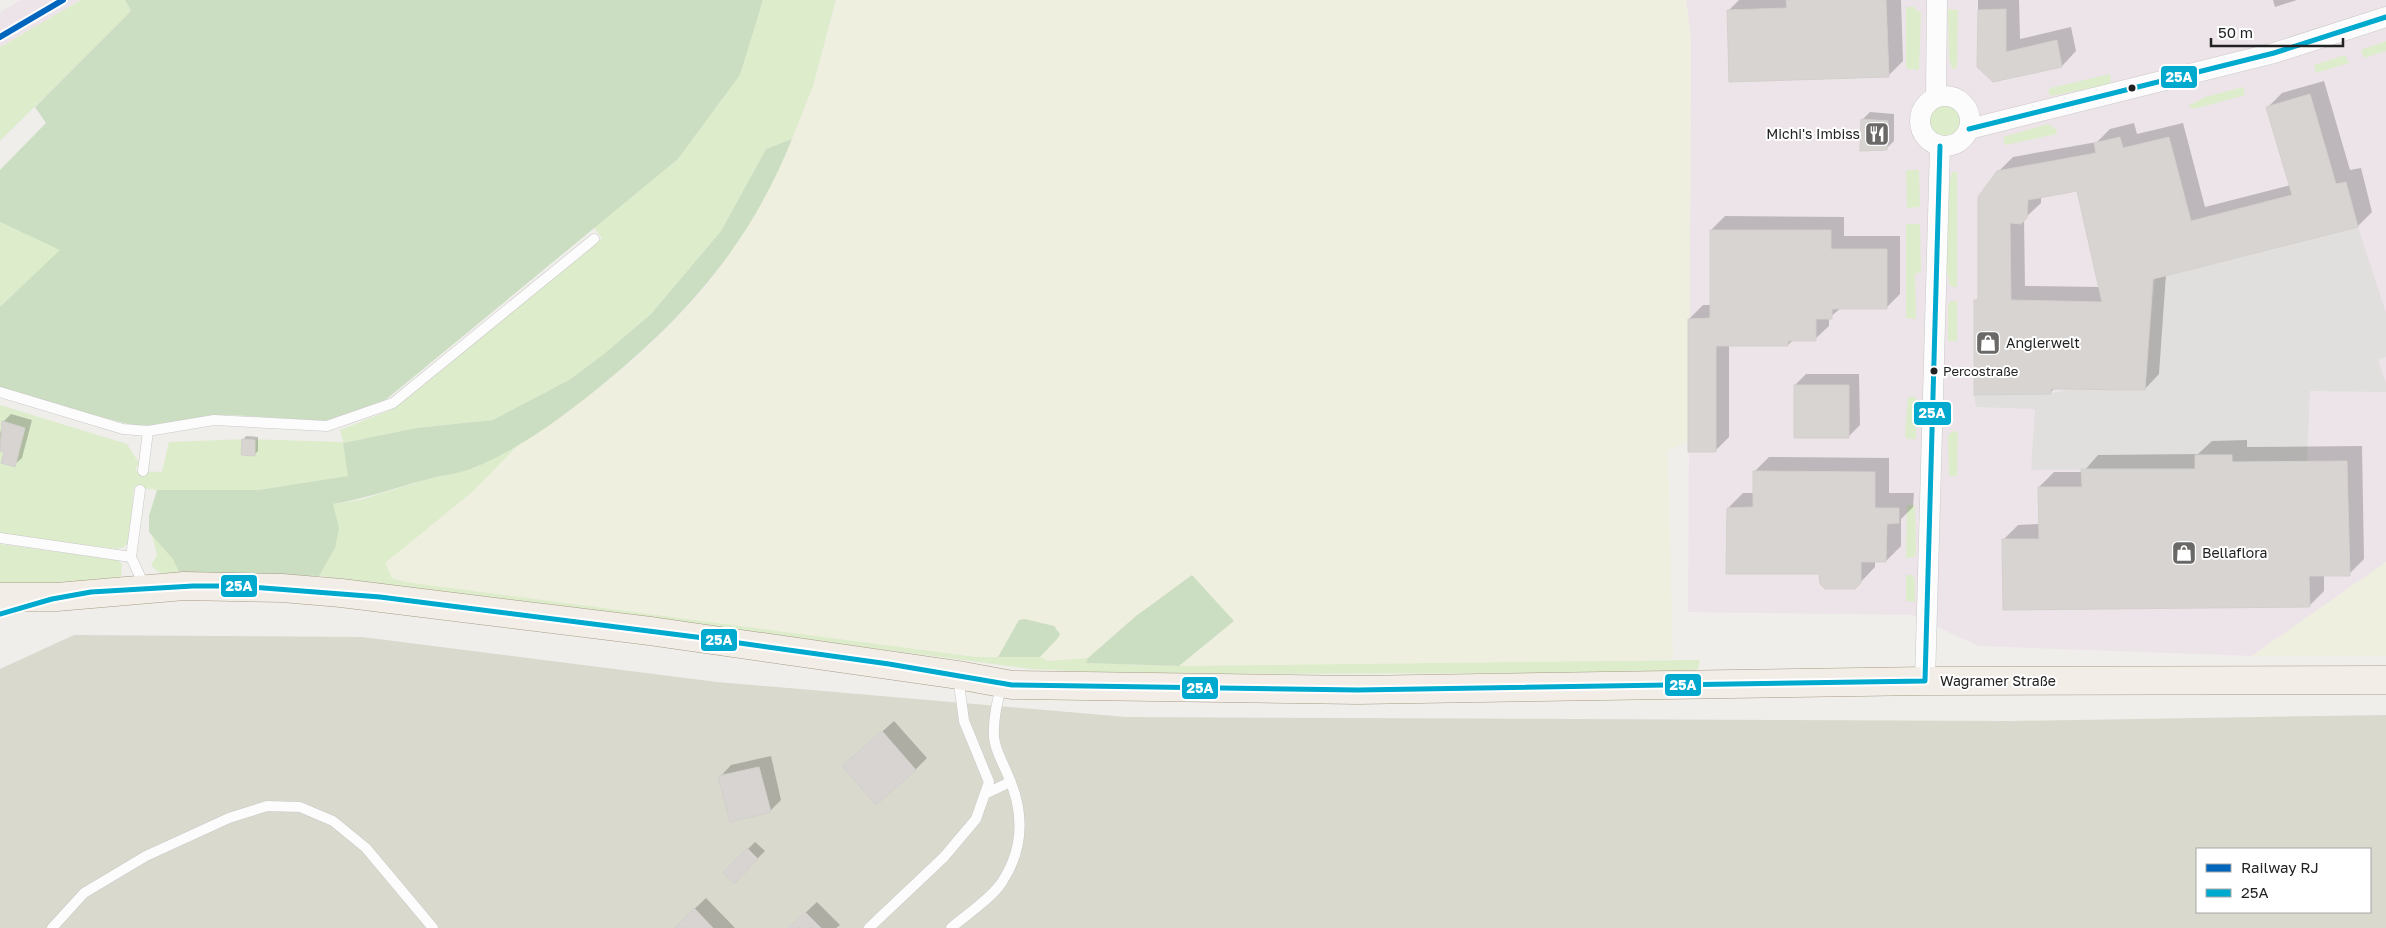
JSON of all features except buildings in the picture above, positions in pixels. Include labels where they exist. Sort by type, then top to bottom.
[{"type":"main road","name":"Wagramer Straße","points":[[0,598],[57,597],[184,586],[282,588],[342,593],[660,632],[1002,683],[1358,690],[1925,681],[2386,680]]},
{"type":"main road","name":"Wagramer Straße","points":[[0,614],[18,611],[57,597]]},
{"type":"street","points":[[1936,97],[1937,0]]},
{"type":"street","points":[[1969,129],[2274,53],[2386,17]]},
{"type":"street","points":[[1936,97],[1955,98],[1964,105],[1970,118],[1969,129],[1960,141],[1949,146],[1940,146],[1928,140],[1919,123],[1922,109],[1936,97]]},
{"type":"street","points":[[1925,681],[1940,146]]},
{"type":"lane","points":[[0,392],[123,429],[148,430],[214,420],[327,426],[393,403],[594,239]]},
{"type":"lane","points":[[143,471],[148,430]]},
{"type":"lane","points":[[140,490],[131,556],[146,588]]},
{"type":"lane","points":[[0,538],[131,556]]},
{"type":"lane","points":[[869,928],[944,857],[976,819],[985,794],[989,782],[964,721],[958,675]]},
{"type":"lane","points":[[951,928],[1001,884],[1017,856],[1020,828],[1018,804],[994,738],[996,707],[1002,683]]},
{"type":"lane","points":[[985,794],[1010,782]]},
{"type":"lane","points":[[52,928],[84,893],[146,856],[229,818],[268,806],[300,807],[332,821],[366,848],[433,928]]},
{"type":"shaded area","points":[[21,0],[81,0],[0,47],[0,12]]},
{"type":"shaded area","points":[[1686,0],[2386,0],[2386,562],[2252,656],[1978,646],[1912,615],[1688,612],[1691,39]]},
{"type":"shaded area","points":[[2358,227],[2386,313],[2386,357],[2378,360],[2386,383],[2386,392],[2310,391],[2307,461],[2232,462],[2232,455],[2196,455],[2195,469],[2031,470],[2035,409],[1976,407],[1974,395],[2051,393],[2068,390],[2145,390],[2155,279]]},
{"type":"shaded area","points":[[74,635],[362,637],[717,682],[1126,717],[2009,721],[2386,715],[2386,928],[0,928],[0,669]]},
{"type":"green space","points":[[81,0],[125,0],[131,11],[0,141],[0,47]]},
{"type":"green space","points":[[125,0],[763,0],[740,75],[678,159],[383,402],[325,421],[231,415],[161,425],[132,425],[50,404],[0,388],[0,307],[60,250],[0,222],[0,170],[46,123],[35,107],[131,11]]},
{"type":"green space","points":[[763,0],[836,0],[813,86],[792,139],[766,149],[721,231],[651,314],[604,354],[569,380],[493,420],[416,428],[343,443],[349,476],[258,490],[157,490],[134,487],[129,541],[124,547],[117,549],[0,534],[0,405],[127,444],[139,463],[135,471],[162,472],[169,442],[247,439],[343,442],[340,430],[393,409],[602,238],[594,228],[678,159],[740,75]]},
{"type":"green space","points":[[837,0],[1686,0],[1691,39],[1689,441],[1668,450],[1673,659],[1407,665],[1179,666],[1234,621],[1126,625],[1088,658],[1048,661],[1040,657],[1058,638],[1060,633],[1057,628],[1019,620],[998,657],[993,659],[813,637],[405,582],[392,578],[385,563],[471,493],[519,444],[567,413],[638,356],[704,289],[743,235],[782,162],[813,86]]},
{"type":"green space","points":[[1906,7],[1916,7],[1916,10],[1921,12],[1919,70],[1906,67]]},
{"type":"green space","points":[[1948,9],[1958,10],[1957,68],[1952,69],[1949,59]]},
{"type":"green space","points":[[2386,41],[2386,51],[2364,58],[2361,50]]},
{"type":"green space","points":[[2345,55],[2349,63],[2316,73],[2314,65]]},
{"type":"green space","points":[[2110,74],[2111,82],[2109,84],[2051,96],[2048,92],[2050,88]]},
{"type":"green space","points":[[2243,87],[2245,95],[2194,109],[2188,106],[2205,97]]},
{"type":"green space","points":[[1944,105],[1950,106],[1955,110],[1959,115],[1959,127],[1955,132],[1950,136],[1944,137],[1938,136],[1933,132],[1929,127],[1928,121],[1929,115],[1933,110],[1938,106]]},
{"type":"green space","points":[[2048,124],[2056,129],[2057,134],[2005,145],[2003,137]]},
{"type":"green space","points":[[792,139],[775,178],[735,246],[712,277],[659,335],[569,411],[508,451],[464,471],[333,504],[339,528],[335,548],[319,576],[180,574],[173,559],[149,532],[149,516],[157,490],[258,490],[348,476],[343,443],[416,428],[493,420],[569,380],[604,354],[651,314],[721,231],[766,149]]},
{"type":"green space","points":[[1906,170],[1919,170],[1920,207],[1907,208]]},
{"type":"green space","points":[[1952,172],[1957,172],[1957,287],[1952,287],[1949,284],[1948,274],[1945,274],[1948,187]]},
{"type":"green space","points":[[0,222],[61,250],[0,307]]},
{"type":"green space","points":[[1906,224],[1920,224],[1921,272],[1915,274],[1916,319],[1906,318]]},
{"type":"green space","points":[[1951,301],[1957,301],[1957,341],[1948,341],[1948,305]]},
{"type":"green space","points":[[1908,397],[1916,397],[1916,439],[1907,439],[1905,435]]},
{"type":"green space","points":[[1953,431],[1958,432],[1957,476],[1949,476],[1948,435]]},
{"type":"green space","points":[[519,444],[471,493],[385,563],[392,578],[405,582],[976,657],[1040,657],[1048,661],[1088,658],[1086,663],[1179,666],[1700,660],[1697,673],[1134,674],[1031,669],[319,576],[335,548],[333,504],[360,500],[425,480],[475,468]]},
{"type":"green space","points":[[1907,505],[1915,505],[1916,552],[1915,557],[1906,558]]},
{"type":"green space","points":[[152,535],[174,559],[180,574],[160,572],[151,565],[157,555]]},
{"type":"green space","points":[[0,544],[118,560],[122,564],[121,576],[117,579],[0,590]]},
{"type":"green space","points":[[2386,562],[2386,656],[2252,656]]},
{"type":"green space","points":[[1192,575],[1234,621],[1179,666],[1086,663],[1088,658],[1136,616]]},
{"type":"green space","points":[[1906,575],[1912,575],[1915,579],[1915,602],[1906,601]]},
{"type":"green space","points":[[1025,619],[1054,626],[1060,634],[1058,638],[1040,657],[998,657],[1019,620]]},
{"type":"rail line","name":"RJ","points":[[0,37],[63,0]]},
{"type":"transit line","name":"25A","points":[[1969,129],[2274,53],[2386,17]]},
{"type":"transit line","name":"25A","points":[[1925,681],[1940,146]]},
{"type":"transit line","name":"25A","points":[[0,614],[52,599],[91,592],[193,586],[239,586],[380,597],[704,638],[889,664],[1012,685],[1358,690],[1925,681]]},
{"type":"place","name":"Michi's Imbiss","points":[[1877,134]]},
{"type":"place","name":"Anglerwelt","points":[[1988,343]]},
{"type":"place","name":"Percostraße","points":[[1934,371]]},
{"type":"place","name":"Bellaflora","points":[[2184,553]]}]
